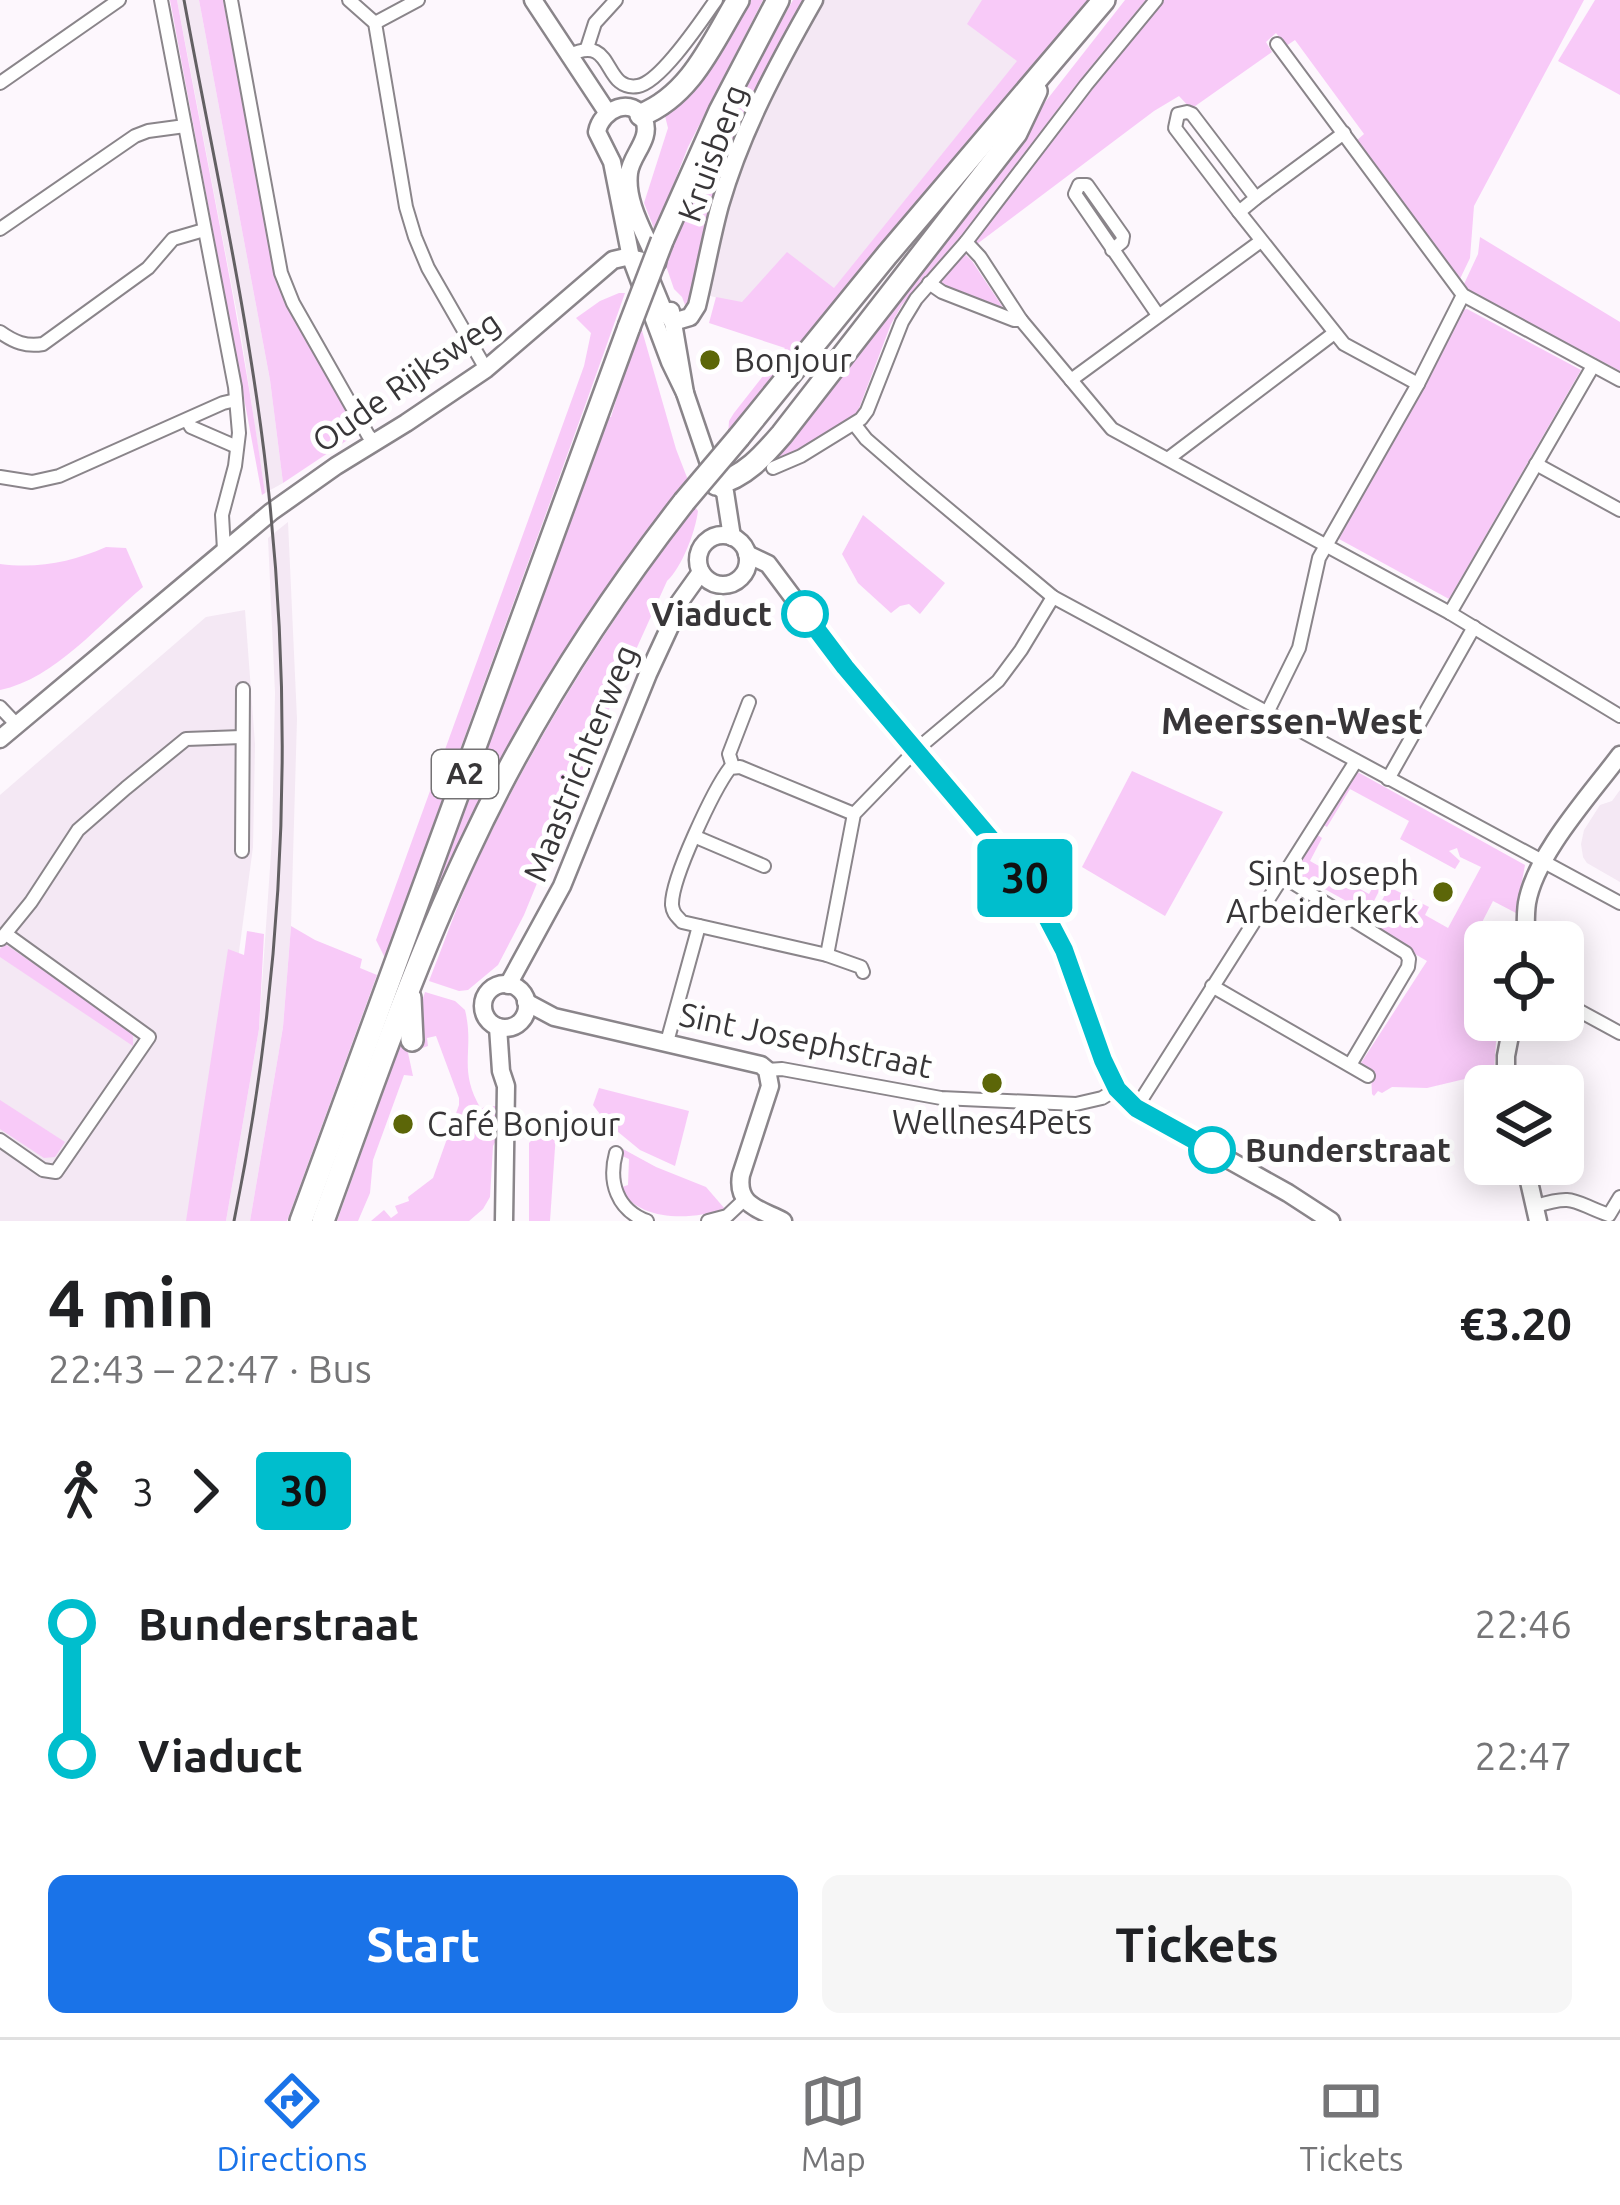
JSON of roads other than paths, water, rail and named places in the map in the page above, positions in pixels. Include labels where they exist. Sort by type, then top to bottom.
[{"type":"highway","points":[[641,115],[686,84],[739,0]]},
{"type":"highway","name":"A2","points":[[301,1221],[662,241],[720,111],[778,0]]},
{"type":"highway","name":"A2","points":[[322,1221],[410,985],[467,851],[524,740],[604,612],[684,502],[1104,0]]},
{"type":"highway","name":"A2","points":[[716,484],[746,471],[782,434],[1016,133],[1046,69]]},
{"type":"highway","name":"A2","points":[[410,985],[412,1040]]},
{"type":"street","points":[[0,83],[118,0]]},
{"type":"street","points":[[160,0],[236,400],[239,433],[222,515],[224,550]]},
{"type":"street","points":[[231,0],[281,273],[293,303],[374,442]]},
{"type":"street","points":[[349,0],[375,23],[415,237],[486,369]]},
{"type":"street","points":[[375,23],[418,0]]},
{"type":"street","points":[[533,0],[607,112]]},
{"type":"street","points":[[587,48],[595,23],[616,0]]},
{"type":"street","points":[[568,56],[587,48],[599,54],[621,82],[644,84],[689,38],[716,0]]},
{"type":"street","name":"Kruisberg","points":[[673,322],[689,318],[696,309],[720,207],[740,148],[777,65],[814,0]]},
{"type":"street","points":[[773,468],[855,425],[867,411],[902,322],[928,283],[966,242],[1156,0]]},
{"type":"street","points":[[1277,44],[1463,295],[1620,380]]},
{"type":"street","points":[[685,393],[666,287],[631,197],[628,178],[645,135],[641,115],[624,107],[607,112],[597,128],[599,140],[610,158],[631,258],[716,484],[725,492],[723,537]]},
{"type":"street","points":[[1256,198],[1192,114],[1178,114],[1175,128],[1334,334],[1343,344],[1418,384]]},
{"type":"street","points":[[0,229],[135,136],[185,126]]},
{"type":"street","points":[[1239,212],[1344,133]]},
{"type":"street","points":[[1112,250],[1123,236],[1083,184],[1075,194],[1112,250],[1158,315]]},
{"type":"street","points":[[0,332],[20,344],[43,344],[148,268],[173,239],[204,230]]},
{"type":"street","points":[[966,242],[1021,320],[1112,429],[1450,613],[1620,716]]},
{"type":"street","points":[[1071,380],[1261,242]]},
{"type":"street","points":[[631,258],[645,262],[662,307],[673,322]]},
{"type":"street","name":"Oude Rijksweg","points":[[0,739],[271,512],[486,369],[608,263],[631,258]]},
{"type":"street","points":[[928,283],[1021,320]]},
{"type":"street","points":[[1267,713],[1299,648],[1319,558],[1463,295]]},
{"type":"street","points":[[1169,458],[1334,334]]},
{"type":"street","points":[[1450,613],[1593,366]]},
{"type":"street","points":[[0,477],[32,482],[59,476],[236,400]]},
{"type":"street","points":[[188,420],[191,427],[237,447]]},
{"type":"street","points":[[855,425],[1053,597],[1620,903]]},
{"type":"street","points":[[1536,464],[1620,511]]},
{"type":"street","points":[[723,537],[742,544],[746,562],[730,584],[707,577],[698,562],[705,543],[723,537]]},
{"type":"street","points":[[746,562],[776,577],[845,667],[1030,885],[1064,950],[1117,1089],[1136,1108],[1331,1221]]},
{"type":"street","name":"Maastrichterweg","points":[[504,1221],[506,1086],[501,1071],[515,1008],[542,928],[676,607],[707,577]]},
{"type":"street","points":[[827,955],[854,814],[916,750],[998,681],[1053,597]]},
{"type":"street","points":[[1388,779],[1474,627]]},
{"type":"street","points":[[242,851],[243,688]]},
{"type":"street","points":[[733,767],[729,754],[749,702]]},
{"type":"street","points":[[0,707],[17,725]]},
{"type":"street","points":[[0,1140],[43,1170],[56,1172],[148,1037],[3,937],[78,830],[126,788],[186,739],[242,737]]},
{"type":"street","points":[[1527,921],[1528,897],[1544,862],[1620,755]]},
{"type":"street","points":[[1136,1108],[1356,761]]},
{"type":"street","points":[[854,814],[733,767],[726,772],[682,867],[672,905],[677,918],[699,926],[827,955],[861,967],[863,972]]},
{"type":"street","points":[[696,837],[764,866]]},
{"type":"street","points":[[1282,875],[1409,959],[1350,1065]]},
{"type":"street","points":[[667,1042],[699,926]]},
{"type":"street","points":[[1212,986],[1368,1076]]},
{"type":"street","name":"Sint Josephstraat","points":[[515,1008],[754,1062],[767,1070],[941,1098],[1076,1104],[1092,1102],[1117,1089]]},
{"type":"street","points":[[1584,1013],[1620,1033]]},
{"type":"street","points":[[767,1070],[770,1086],[740,1183],[744,1200],[783,1221]]},
{"type":"street","points":[[616,1153],[611,1171],[619,1198],[647,1221]]},
{"type":"street","points":[[1537,1214],[1561,1198],[1574,1198],[1609,1215],[1620,1197]]},
{"type":"street","points":[[708,1221],[728,1216],[744,1200]]},
{"type":"railway","points":[[184,0],[259,417],[281,663],[280,850],[274,943],[251,1129],[234,1221]]},
{"type":"place","name":"Bonjour","points":[[710,360]]},
{"type":"place","name":"Viaduct","points":[[805,614]]},
{"type":"place","name":"Sint Joseph Arbeiderkerk","points":[[1443,892]]},
{"type":"place","name":"Wellnes4Pets","points":[[992,1083]]},
{"type":"place","name":"Café Bonjour","points":[[403,1124]]},
{"type":"place","name":"Bunderstraat","points":[[1212,1150]]},
{"type":"district","name":"Meerssen-West","points":[[1292,721]]}]
